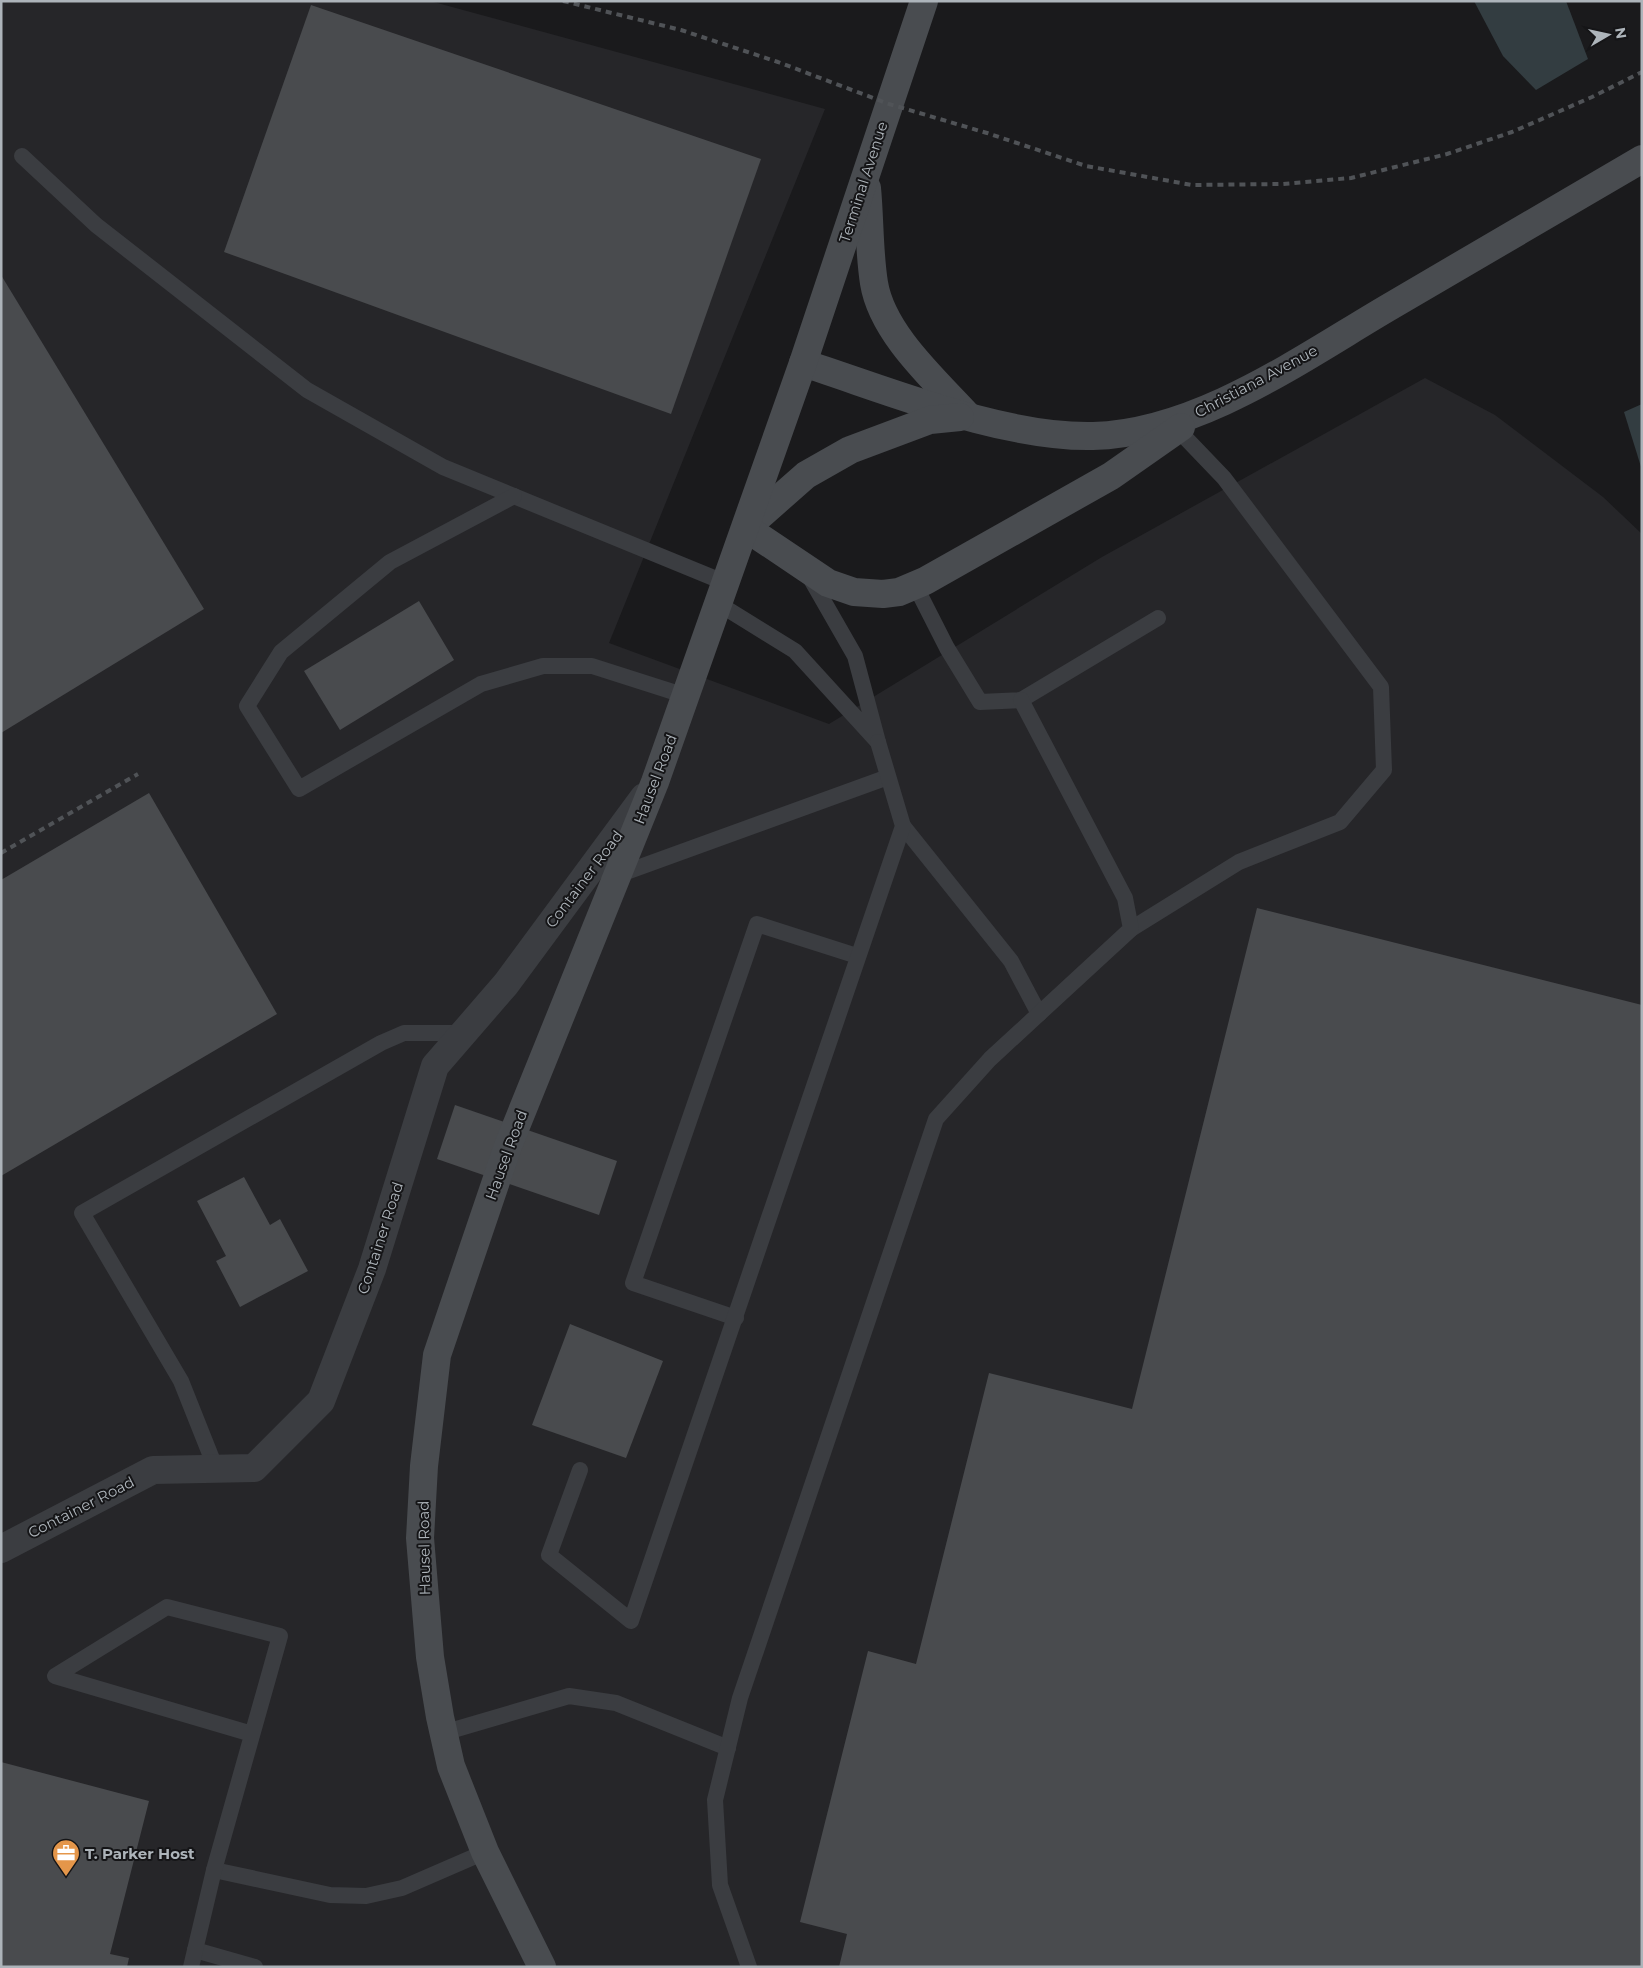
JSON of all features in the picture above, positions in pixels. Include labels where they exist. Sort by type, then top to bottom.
[{"type":"main road","name":"Terminal Avenue","points":[[803,363],[924,1]]},
{"type":"main road","name":"Christiana Avenue","points":[[803,363],[968,416],[1044,434],[1093,436],[1166,426],[1212,407],[1284,369],[1642,159]]},
{"type":"main road","points":[[866,174],[874,284],[882,310],[912,355],[968,416]]},
{"type":"main road","name":"Hausel Road","points":[[542,1967],[485,1852],[451,1766],[430,1657],[420,1538],[424,1466],[437,1355],[508,1146],[655,782],[723,594],[803,363]]},
{"type":"main road","points":[[968,416],[930,420],[850,450],[806,476],[746,528],[802,563],[828,583],[854,592],[883,594],[899,592],[915,585],[1110,476],[1212,407]]},
{"type":"street","name":"Container Road","points":[[1,1549],[153,1470],[254,1468],[321,1401],[372,1268],[435,1066],[506,984],[655,782]]},
{"type":"lane","points":[[22,156],[96,225],[307,390],[443,467],[514,496],[723,594],[795,651],[878,742]]},
{"type":"lane","points":[[749,1967],[720,1885],[715,1800],[740,1698],[936,1119],[990,1060],[1131,929],[1239,862],[1340,822],[1384,770],[1381,687],[1224,478],[1178,430]]},
{"type":"lane","points":[[514,496],[390,562],[282,652],[247,706],[299,789],[482,684],[543,666],[592,666],[686,696]]},
{"type":"lane","points":[[802,563],[855,656],[903,826],[1011,961],[1040,1014]]},
{"type":"lane","points":[[915,585],[947,648],[980,702],[1021,700],[1158,618]]},
{"type":"lane","points":[[1021,700],[1125,898],[1131,929]]},
{"type":"lane","points":[[618,875],[888,777]]},
{"type":"lane","points":[[580,1470],[549,1555],[631,1621],[903,826]]},
{"type":"lane","points":[[736,1318],[632,1283],[757,924],[857,956]]},
{"type":"lane","points":[[216,1469],[180,1381],[82,1213],[381,1043],[404,1033],[463,1033]]},
{"type":"lane","points":[[191,1967],[214,1870],[280,1636],[167,1607],[55,1676],[252,1734]]},
{"type":"lane","points":[[444,1733],[570,1696],[616,1703],[728,1748]]},
{"type":"lane","points":[[214,1870],[330,1895],[366,1896],[402,1888],[485,1852]]},
{"type":"lane","points":[[195,1950],[255,1967]]},
{"type":"shaded area","points":[[1,1],[430,1],[825,109],[609,643],[829,724],[1102,557],[1425,378],[1495,415],[1603,497],[1642,534],[1642,1967],[1,1967]]},
{"type":"shaded area","points":[[1474,1],[1566,1],[1588,59],[1536,90],[1503,56]]},
{"type":"shaded area","points":[[1642,404],[1642,470],[1624,412]]},
{"type":"building","points":[[311,5],[761,159],[671,414],[224,252]]},
{"type":"building","points":[[1,275],[204,609],[1,733]]},
{"type":"building","points":[[419,601],[454,660],[340,730],[304,671]]},
{"type":"building","points":[[149,793],[277,1014],[1,1176],[1,880]]},
{"type":"building","points":[[1257,908],[1642,1005],[1642,1967],[839,1967],[847,1934],[800,1922],[868,1651],[916,1664],[989,1373],[1132,1409]]},
{"type":"building","points":[[455,1105],[617,1161],[599,1215],[437,1159]]},
{"type":"building","points":[[244,1177],[270,1225],[280,1219],[308,1271],[240,1307],[216,1261],[226,1256],[197,1201]]},
{"type":"building","points":[[570,1324],[663,1361],[626,1458],[532,1425]]},
{"type":"building","name":"T. Parker Host","points":[[1,1762],[149,1801],[110,1954],[129,1958],[127,1967],[1,1967]]},
{"type":"railway","points":[[563,1],[681,30],[778,62],[889,104],[987,133],[1086,166],[1192,185],[1283,184],[1351,178],[1447,154],[1512,132],[1592,97],[1642,72]]},
{"type":"railway","points":[[1,853],[138,774]]},
{"type":"place","name":"T. Parker Host","points":[[66,1877]]}]
